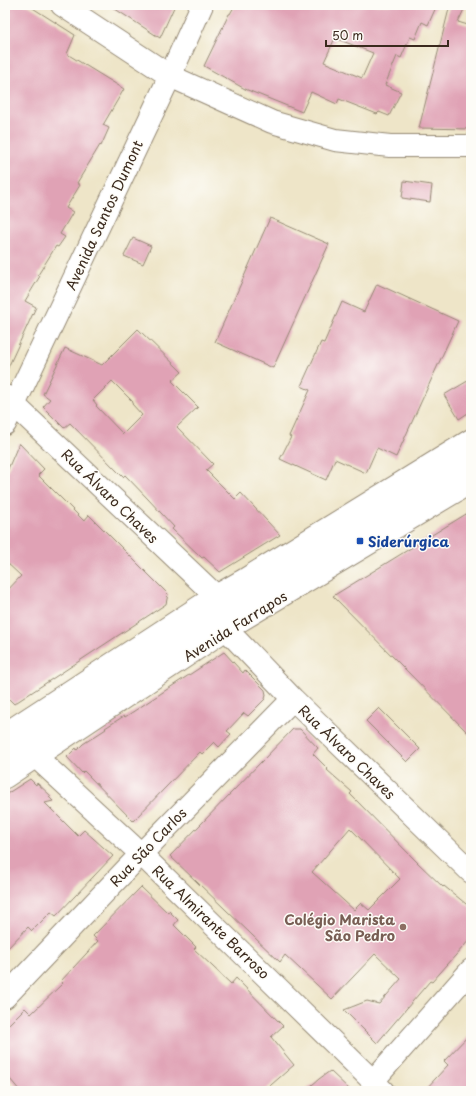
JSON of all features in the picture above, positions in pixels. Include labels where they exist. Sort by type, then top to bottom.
[{"type":"street","points":[[62,5],[170,76],[272,122],[335,140],[390,146],[471,146]]},
{"type":"street","name":"Avenida Santos Dumont","points":[[5,424],[10,400],[170,76],[202,5]]},
{"type":"street","name":"Rua Álvaro Chaves","points":[[10,400],[216,596]]},
{"type":"street","points":[[7,729],[216,596],[471,442]]},
{"type":"street","points":[[435,484],[471,442]]},
{"type":"street","points":[[5,756],[74,709],[253,595],[435,484],[471,460]]},
{"type":"street","points":[[435,484],[471,474]]},
{"type":"street","name":"Avenida Farrapos","points":[[5,777],[226,629],[471,482]]},
{"type":"street","name":"Rua Álvaro Chaves","points":[[226,629],[293,699],[471,872]]},
{"type":"street","name":"Rua São Carlos","points":[[5,997],[141,854],[293,699]]},
{"type":"street","points":[[7,729],[74,709]]},
{"type":"street","points":[[36,756],[74,709]]},
{"type":"street","name":"Rua Almirante Barroso","points":[[36,756],[141,854],[378,1086]]},
{"type":"street","points":[[378,1086],[471,970]]},
{"type":"building","points":[[5,5],[28,5],[75,35],[67,54],[124,89],[103,125],[109,128],[101,146],[100,145],[77,183],[80,185],[66,208],[73,212],[60,234],[65,237],[58,247],[56,246],[38,275],[40,276],[25,301],[36,307],[5,374]]},
{"type":"building","points":[[109,5],[175,5],[160,38]]},
{"type":"building","points":[[235,5],[437,5],[428,25],[422,22],[415,39],[410,37],[401,58],[397,56],[385,85],[401,92],[389,116],[379,112],[377,114],[339,99],[337,104],[311,92],[302,112],[245,89],[204,66]],"holes":[[[335,38],[373,53],[362,78],[324,62]]]},
{"type":"building","points":[[450,5],[466,5],[458,22],[471,26],[471,129],[419,128]]},
{"type":"building","points":[[404,181],[432,185],[430,202],[402,198]]},
{"type":"building","points":[[270,218],[329,244],[273,368],[215,342]]},
{"type":"building","points":[[133,238],[151,246],[143,264],[124,256]]},
{"type":"building","points":[[377,284],[458,321],[396,457],[377,448],[366,473],[335,459],[326,480],[280,459],[291,437],[289,436],[310,390],[301,386],[321,342],[324,343],[342,302],[364,312]]},
{"type":"building","points":[[138,329],[182,372],[172,381],[198,407],[177,427],[213,464],[206,470],[235,499],[241,493],[280,535],[220,572],[204,557],[202,558],[172,529],[174,527],[125,475],[123,477],[70,423],[64,428],[43,407],[50,399],[43,394],[65,348],[102,365]],"holes":[[[112,381],[133,402],[132,404],[142,415],[123,434],[96,406],[97,405],[93,400]]]},
{"type":"building","points":[[471,379],[471,411],[459,419],[444,395]]},
{"type":"building","points":[[19,443],[44,469],[38,475],[84,521],[89,515],[168,594],[166,604],[14,704],[5,695],[5,593],[21,576],[5,561],[5,476]]},
{"type":"building","points":[[471,511],[471,736],[333,596]]},
{"type":"building","points":[[224,652],[243,673],[245,670],[265,690],[265,699],[248,716],[244,713],[227,731],[231,734],[219,747],[214,742],[202,754],[200,752],[133,821],[84,771],[82,773],[67,757],[76,748],[77,750],[83,744],[106,729],[105,728],[124,716],[125,717]]},
{"type":"building","points":[[379,708],[420,749],[407,762],[366,721]]},
{"type":"building","points":[[293,729],[300,729],[318,748],[313,754],[328,769],[327,770],[352,792],[350,794],[443,887],[444,886],[471,908],[471,938],[432,982],[430,981],[377,1043],[344,1010],[367,1001],[379,1004],[401,979],[375,954],[332,999],[285,955],[280,962],[170,856]],"holes":[[[350,828],[400,879],[369,910],[361,903],[354,910],[312,872]]]},
{"type":"building","points":[[30,779],[36,785],[37,783],[51,796],[49,797],[53,801],[45,803],[78,836],[84,830],[113,856],[56,916],[51,912],[32,931],[28,927],[5,951],[5,795]]},
{"type":"building","points":[[141,887],[168,913],[169,911],[178,920],[174,925],[196,947],[194,949],[231,984],[236,978],[283,1026],[271,1037],[294,1065],[264,1091],[20,1091],[5,1073],[5,1028],[25,1008],[31,1014],[63,983],[61,981],[98,941],[93,936]]},
{"type":"building","points":[[471,1033],[471,1091],[424,1091],[448,1065],[444,1061]]},
{"type":"building","points":[[330,1071],[351,1091],[305,1091],[319,1079]]},
{"type":"place","name":"Siderúrgica","points":[[360,541]]},
{"type":"place","name":"Colégio Marista São Pedro","points":[[403,927]]}]
